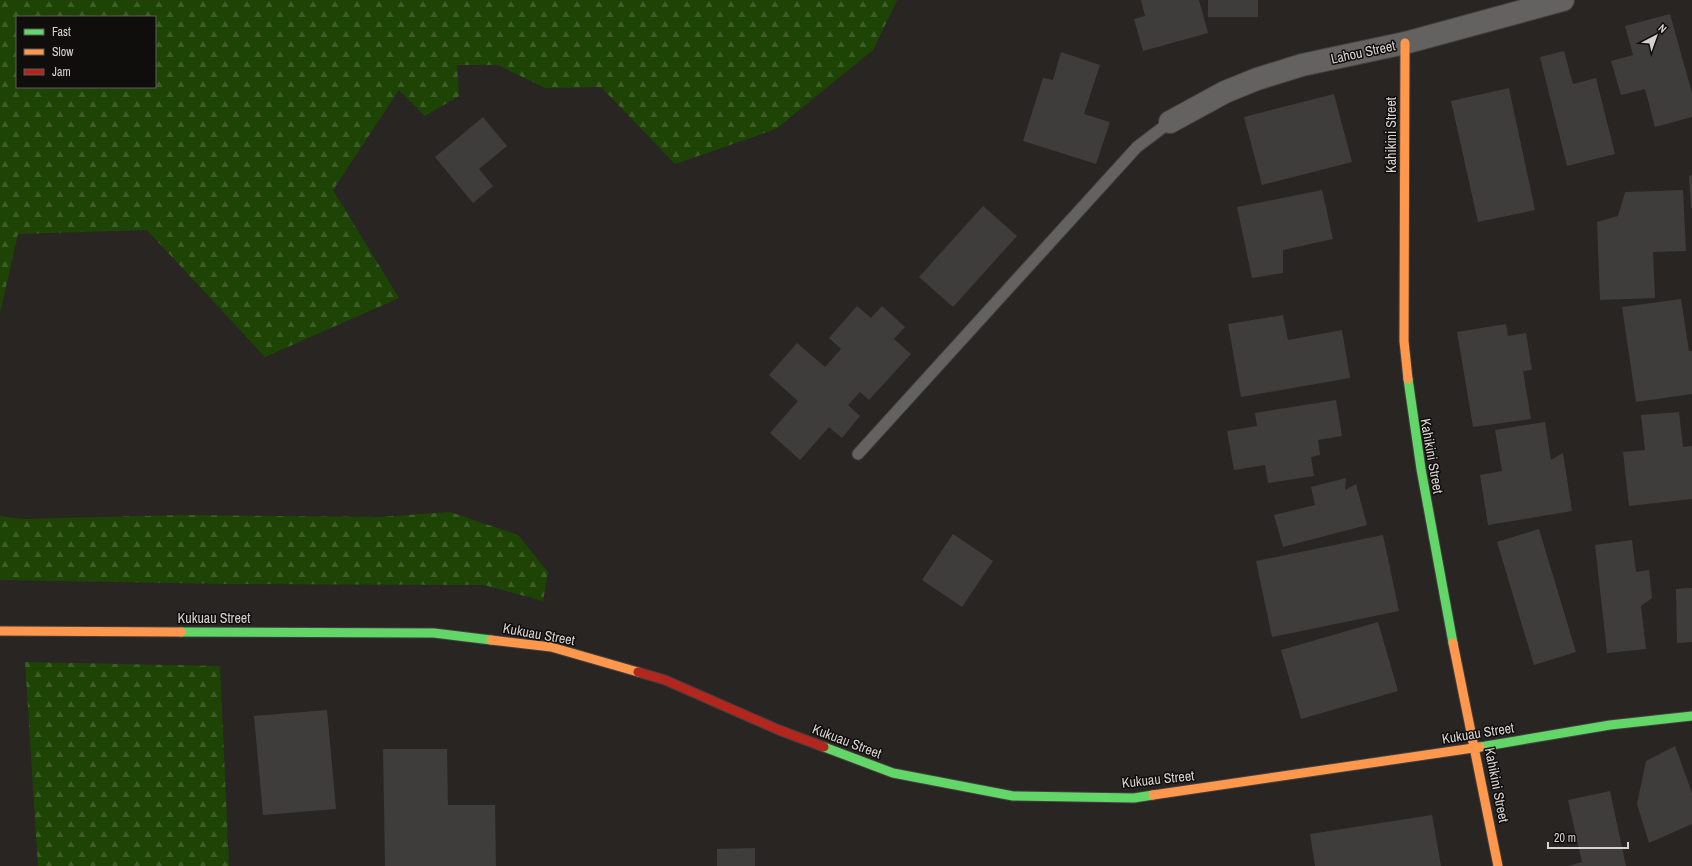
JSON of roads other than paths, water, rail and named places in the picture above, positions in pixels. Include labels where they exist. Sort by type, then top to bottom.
[{"type":"street","name":"Lahou Street","points":[[1170,122],[1225,92],[1257,79],[1302,65],[1405,43],[1563,0]]},
{"type":"street","name":"Kahikini Street","points":[[1405,43],[1404,341],[1406,371],[1412,420],[1440,581],[1476,748],[1498,866]]},
{"type":"street","name":"Kukuau Street","points":[[0,631],[434,633],[551,647],[665,680],[779,730],[893,773],[1013,796],[1134,798],[1476,748],[1610,725],[1692,716]]},
{"type":"lane","points":[[858,454],[1137,147],[1170,122]]}]
